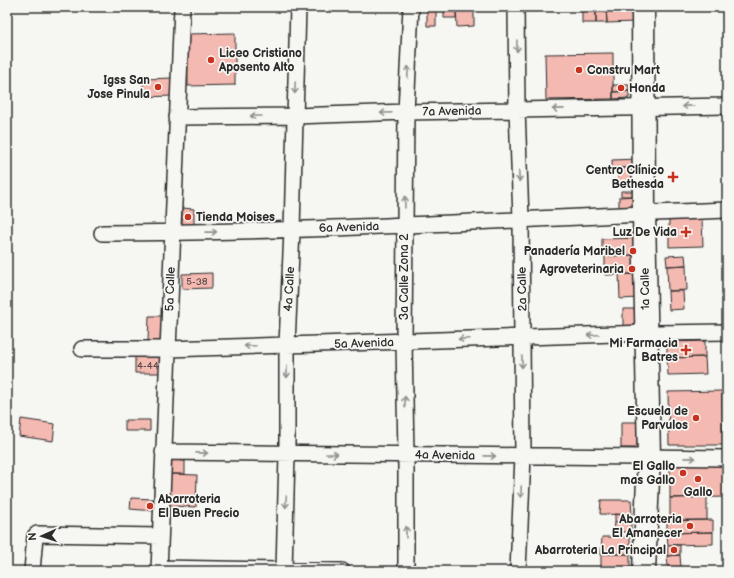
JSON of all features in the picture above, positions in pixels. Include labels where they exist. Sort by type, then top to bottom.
[{"type":"main road","name":"1a Calle","points":[[643,7],[650,107]]},
{"type":"main road","name":"1a Calle","points":[[653,571],[650,107],[655,7]]},
{"type":"main road","name":"1a Calle","points":[[644,571],[653,457]]},
{"type":"street","name":"5a Calle","points":[[159,569],[182,7]]},
{"type":"street","name":"4a Calle","points":[[284,570],[287,454],[287,345],[292,230],[298,7]]},
{"type":"street","name":"3a Calle Zona 2","points":[[406,571],[404,342],[406,112],[411,7]]},
{"type":"street","name":"2a Calle","points":[[516,7],[517,109],[521,219],[523,456],[518,571]]},
{"type":"street","name":"7a Avenida","points":[[177,117],[294,116],[517,109],[727,106]]},
{"type":"street","name":"6a Avenida","points":[[102,233],[292,230],[727,210]]},
{"type":"street","name":"5a Avenida","points":[[82,348],[168,349],[652,333],[727,332]]},
{"type":"street","name":"4a Avenida","points":[[164,452],[727,458]]},
{"type":"street","points":[[32,571],[35,536],[37,534],[160,536]]},
{"type":"street","points":[[159,569],[342,571]]},
{"type":"building","points":[[427,7],[436,7],[436,26],[427,26]]},
{"type":"building","points":[[444,7],[456,7],[456,18],[444,18]]},
{"type":"building","points":[[456,7],[474,7],[474,26],[457,27]]},
{"type":"building","points":[[582,7],[596,7],[596,23],[582,23]]},
{"type":"building","points":[[596,7],[606,7],[607,23],[596,23]]},
{"type":"building","points":[[606,7],[634,7],[635,22],[607,23]]},
{"type":"building","name":"Liceo Cristiano Aposento Alto","points":[[235,33],[235,85],[188,86],[187,34]]},
{"type":"building","name":"Constru Mart","points":[[613,53],[613,99],[546,100],[545,54]]},
{"type":"building","name":"Igss San Jose Pinula","points":[[172,78],[172,96],[143,97],[143,79]]},
{"type":"building","name":"Honda","points":[[613,85],[629,85],[629,91],[613,92]]},
{"type":"building","points":[[629,91],[629,98],[613,99],[613,92]]},
{"type":"building","points":[[636,159],[636,168],[612,168],[612,160]]},
{"type":"building","points":[[617,168],[636,168],[636,183],[618,183]]},
{"type":"building","points":[[621,191],[635,191],[635,196],[621,196]]},
{"type":"building","points":[[635,196],[633,209],[619,209],[619,197]]},
{"type":"building","name":"Tienda Moises","points":[[182,208],[194,209],[194,225],[182,225]]},
{"type":"building","name":"Luz De Vida","points":[[669,218],[702,218],[703,246],[669,247]]},
{"type":"building","points":[[637,231],[637,238],[626,238],[626,232]]},
{"type":"building","points":[[637,238],[637,255],[602,256],[602,239]]},
{"type":"building","points":[[637,255],[638,274],[605,275],[605,256]]},
{"type":"building","points":[[685,255],[686,265],[667,266],[666,256]]},
{"type":"building","points":[[686,265],[687,290],[668,291],[667,266]]},
{"type":"building","points":[[212,273],[212,288],[182,289],[182,274]]},
{"type":"building","points":[[619,274],[638,274],[638,298],[620,299]]},
{"type":"building","points":[[668,291],[683,291],[684,309],[669,310]]},
{"type":"building","points":[[623,309],[636,309],[636,327],[623,327]]},
{"type":"building","points":[[149,316],[162,316],[162,342],[148,341]]},
{"type":"building","name":"Mi Farmacia Batres","points":[[705,341],[705,357],[667,358],[667,342]]},
{"type":"building","points":[[135,356],[162,356],[161,373],[135,373]]},
{"type":"building","points":[[705,357],[706,374],[668,375],[667,358]]},
{"type":"building","name":"Escuela de Parvulos","points":[[722,391],[723,445],[669,445],[668,392]]},
{"type":"building","points":[[21,419],[55,424],[53,441],[19,436]]},
{"type":"building","points":[[125,420],[150,420],[150,431],[125,431]]},
{"type":"building","points":[[621,422],[637,422],[637,448],[621,448]]},
{"type":"building","points":[[170,460],[185,461],[185,474],[170,474]]},
{"type":"building","name":"Gallo","points":[[670,460],[727,460],[727,497],[670,498]]},
{"type":"building","points":[[170,474],[197,475],[196,507],[168,506]]},
{"type":"building","points":[[707,497],[707,520],[670,520],[670,498]]},
{"type":"building","points":[[131,498],[154,499],[153,511],[130,509]]},
{"type":"building","points":[[601,500],[631,500],[632,515],[600,514]]},
{"type":"building","points":[[615,514],[632,515],[631,523],[615,522]]},
{"type":"building","name":"Abarroteria El Amanecer","points":[[713,520],[713,532],[667,533],[667,521]]},
{"type":"building","points":[[615,522],[631,523],[631,532],[614,532]]},
{"type":"building","points":[[713,532],[713,544],[668,545],[667,533]]},
{"type":"building","points":[[602,537],[630,537],[630,554],[601,554]]},
{"type":"building","name":"Abarroteria La Principal","points":[[668,545],[680,545],[680,555],[667,556]]},
{"type":"building","points":[[601,554],[630,554],[630,569],[601,569]]},
{"type":"building","points":[[680,555],[681,569],[670,569],[668,566],[667,556]]},
{"type":"place","name":"Liceo Cristiano Aposento Alto","points":[[211,60]]},
{"type":"place","name":"Constru Mart","points":[[579,70]]},
{"type":"place","name":"Igss San Jose Pinula","points":[[158,87]]},
{"type":"place","name":"Honda","points":[[621,88]]},
{"type":"place","name":"Centro Clínico Bethesda","points":[[673,177]]},
{"type":"place","name":"Tienda Moises","points":[[188,217]]},
{"type":"place","name":"Luz De Vida","points":[[686,232]]},
{"type":"place","name":"Panadería Maribel","points":[[633,251]]},
{"type":"place","name":"Agroveterinaria","points":[[632,269]]},
{"type":"place","name":"Mi Farmacia Batres","points":[[686,350]]},
{"type":"place","name":"Escuela de Parvulos","points":[[696,418]]},
{"type":"place","name":"El Gallo mas Gallo","points":[[683,473]]},
{"type":"place","name":"Gallo","points":[[698,479]]},
{"type":"place","name":"Abarroteria El Buen Precio","points":[[150,506]]},
{"type":"place","name":"Abarroteria El Amanecer","points":[[690,526]]},
{"type":"place","name":"Abarroteria La Principal","points":[[674,550]]}]
